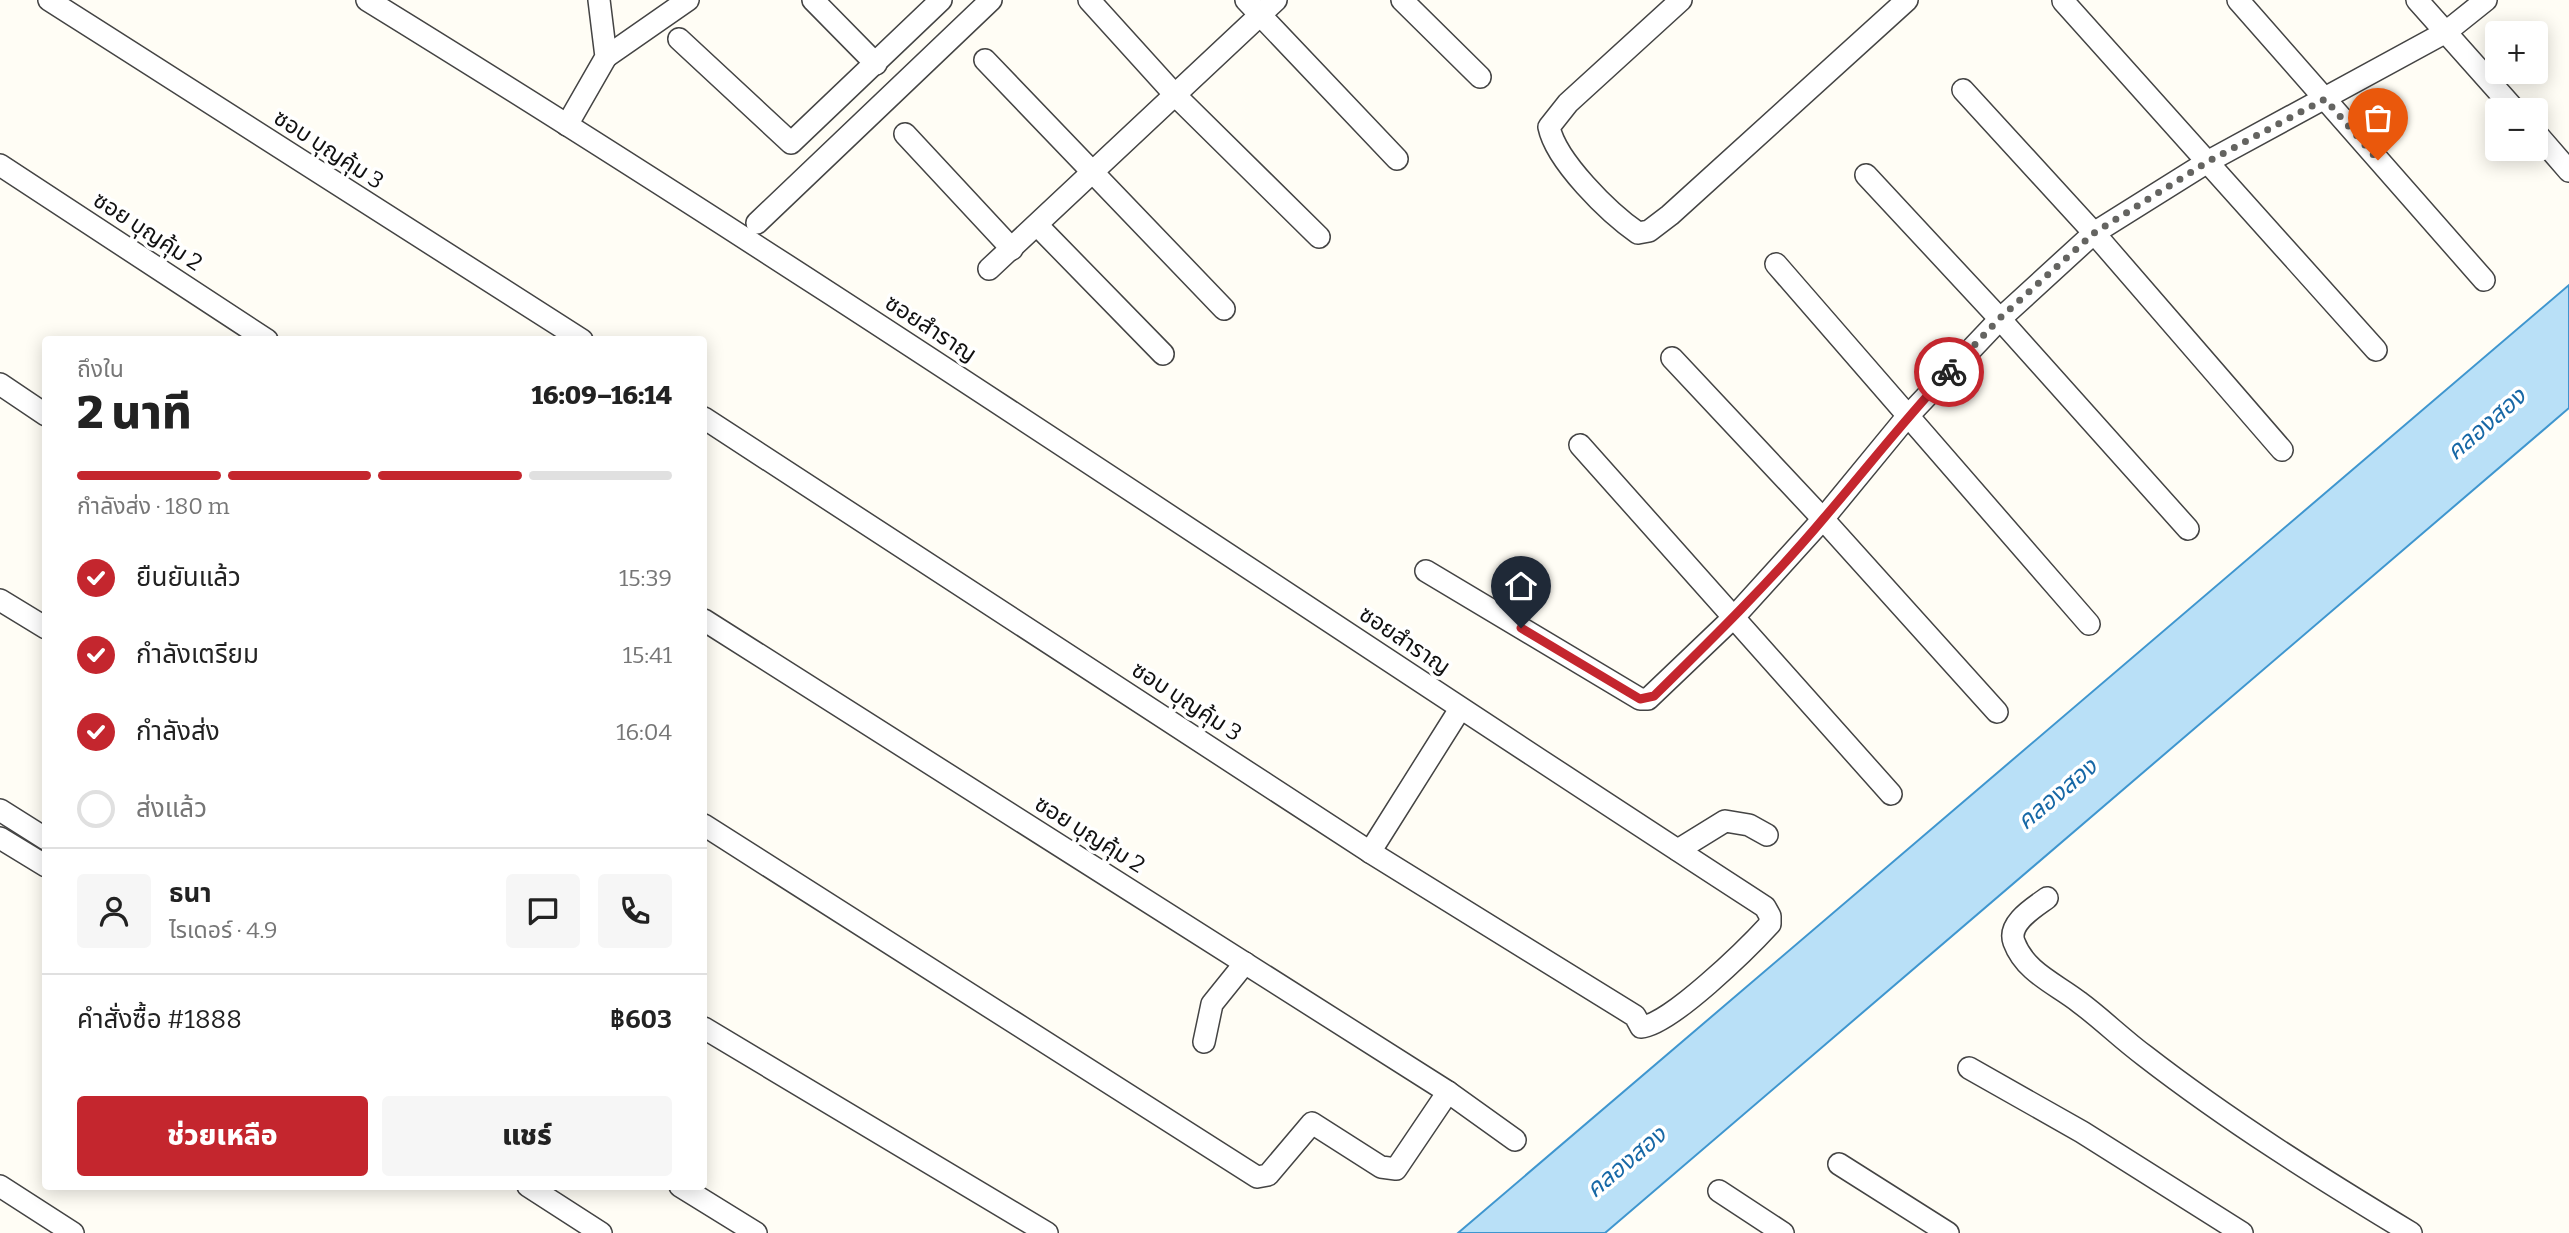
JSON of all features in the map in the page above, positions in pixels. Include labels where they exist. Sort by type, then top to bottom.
[{"type":"street","name":"ซอบ บุญคุ้ม 3","points":[[49,0],[576,336]]},
{"type":"street","name":"ซอยสำราญ","points":[[367,0],[567,125],[1143,495],[1460,709],[1765,907],[1770,916],[1770,924],[1709,982],[1653,1026],[1641,1027]]},
{"type":"street","points":[[599,0],[606,57]]},
{"type":"street","points":[[567,125],[606,57],[688,0]]},
{"type":"street","points":[[813,0],[876,64]]},
{"type":"street","points":[[679,39],[791,143],[941,0]]},
{"type":"street","points":[[757,223],[991,0]]},
{"type":"street","points":[[1089,0],[1176,96],[1319,237]]},
{"type":"street","points":[[989,269],[1176,96],[1253,8],[1276,0]]},
{"type":"street","points":[[1402,0],[1480,78]]},
{"type":"street","points":[[1681,0],[1568,103],[1549,127],[1559,150],[1598,200],[1638,233],[1649,231],[1670,215],[1907,0]]},
{"type":"street","points":[[2238,0],[2484,280]]},
{"type":"street","points":[[2417,0],[2504,98]]},
{"type":"street","points":[[1426,571],[1640,699],[1654,696],[1735,616],[1823,519],[1906,418],[2000,318],[2094,233],[2209,161],[2446,32],[2486,0]]},
{"type":"street","points":[[2063,1],[2376,350]]},
{"type":"street","points":[[1253,8],[1397,159]]},
{"type":"street","points":[[985,60],[1224,309]]},
{"type":"street","points":[[1963,90],[2094,233],[2282,450]]},
{"type":"street","points":[[905,134],[1012,249]]},
{"type":"street","points":[[2548,147],[2569,171]]},
{"type":"street","name":"ซอย บุญคุ้ม 2","points":[[0,165],[262,336]]},
{"type":"street","points":[[1866,176],[2000,318],[2188,529]]},
{"type":"street","points":[[1037,225],[1163,354]]},
{"type":"street","points":[[1776,264],[1906,418],[2089,624]]},
{"type":"street","points":[[1672,358],[1823,519],[1997,712]]},
{"type":"street","points":[[0,384],[42,412]]},
{"type":"street","name":"ซอบ บุญคุ้ม 3","points":[[707,420],[1370,852],[1635,1016],[1641,1027]]},
{"type":"street","points":[[1580,444],[1891,794]]},
{"type":"street","points":[[0,600],[42,626]]},
{"type":"street","name":"ซอย บุญคุ้ม 2","points":[[707,623],[1448,1092],[1515,1140]]},
{"type":"street","points":[[1370,852],[1460,709]]},
{"type":"street","points":[[0,810],[42,836]]},
{"type":"street","points":[[1678,850],[1725,821],[1749,825],[1767,835]]},
{"type":"street","points":[[707,827],[1257,1177],[1268,1175],[1312,1123],[1381,1167],[1396,1169],[1448,1092]]},
{"type":"street","points":[[0,838],[42,864]]},
{"type":"street","points":[[2047,898],[2030,910],[2013,931],[2013,941],[2040,977],[2077,1000],[2145,1056],[2252,1132],[2411,1233]]},
{"type":"street","points":[[1204,1042],[1212,1004],[1245,963]]},
{"type":"street","points":[[707,1030],[1047,1233]]},
{"type":"street","points":[[1969,1068],[2082,1132],[2242,1233]]},
{"type":"street","points":[[1839,1164],[1948,1233]]},
{"type":"street","points":[[0,1186],[73,1233]]},
{"type":"street","points":[[533,1190],[601,1233]]},
{"type":"street","points":[[686,1190],[756,1233]]},
{"type":"street","points":[[1719,1191],[1783,1233]]},
{"type":"water","name":"คลองสอง","points":[[2569,285],[2569,408],[1605,1233],[1458,1233]]},
{"type":"way so far","points":[[1949,372],[2000,318],[2094,233],[2209,161],[2325,99],[2378,160]]},
{"type":"route","points":[[1521,628],[1640,699],[1654,696],[1735,616],[1823,519],[1906,418],[1949,372]]}]
